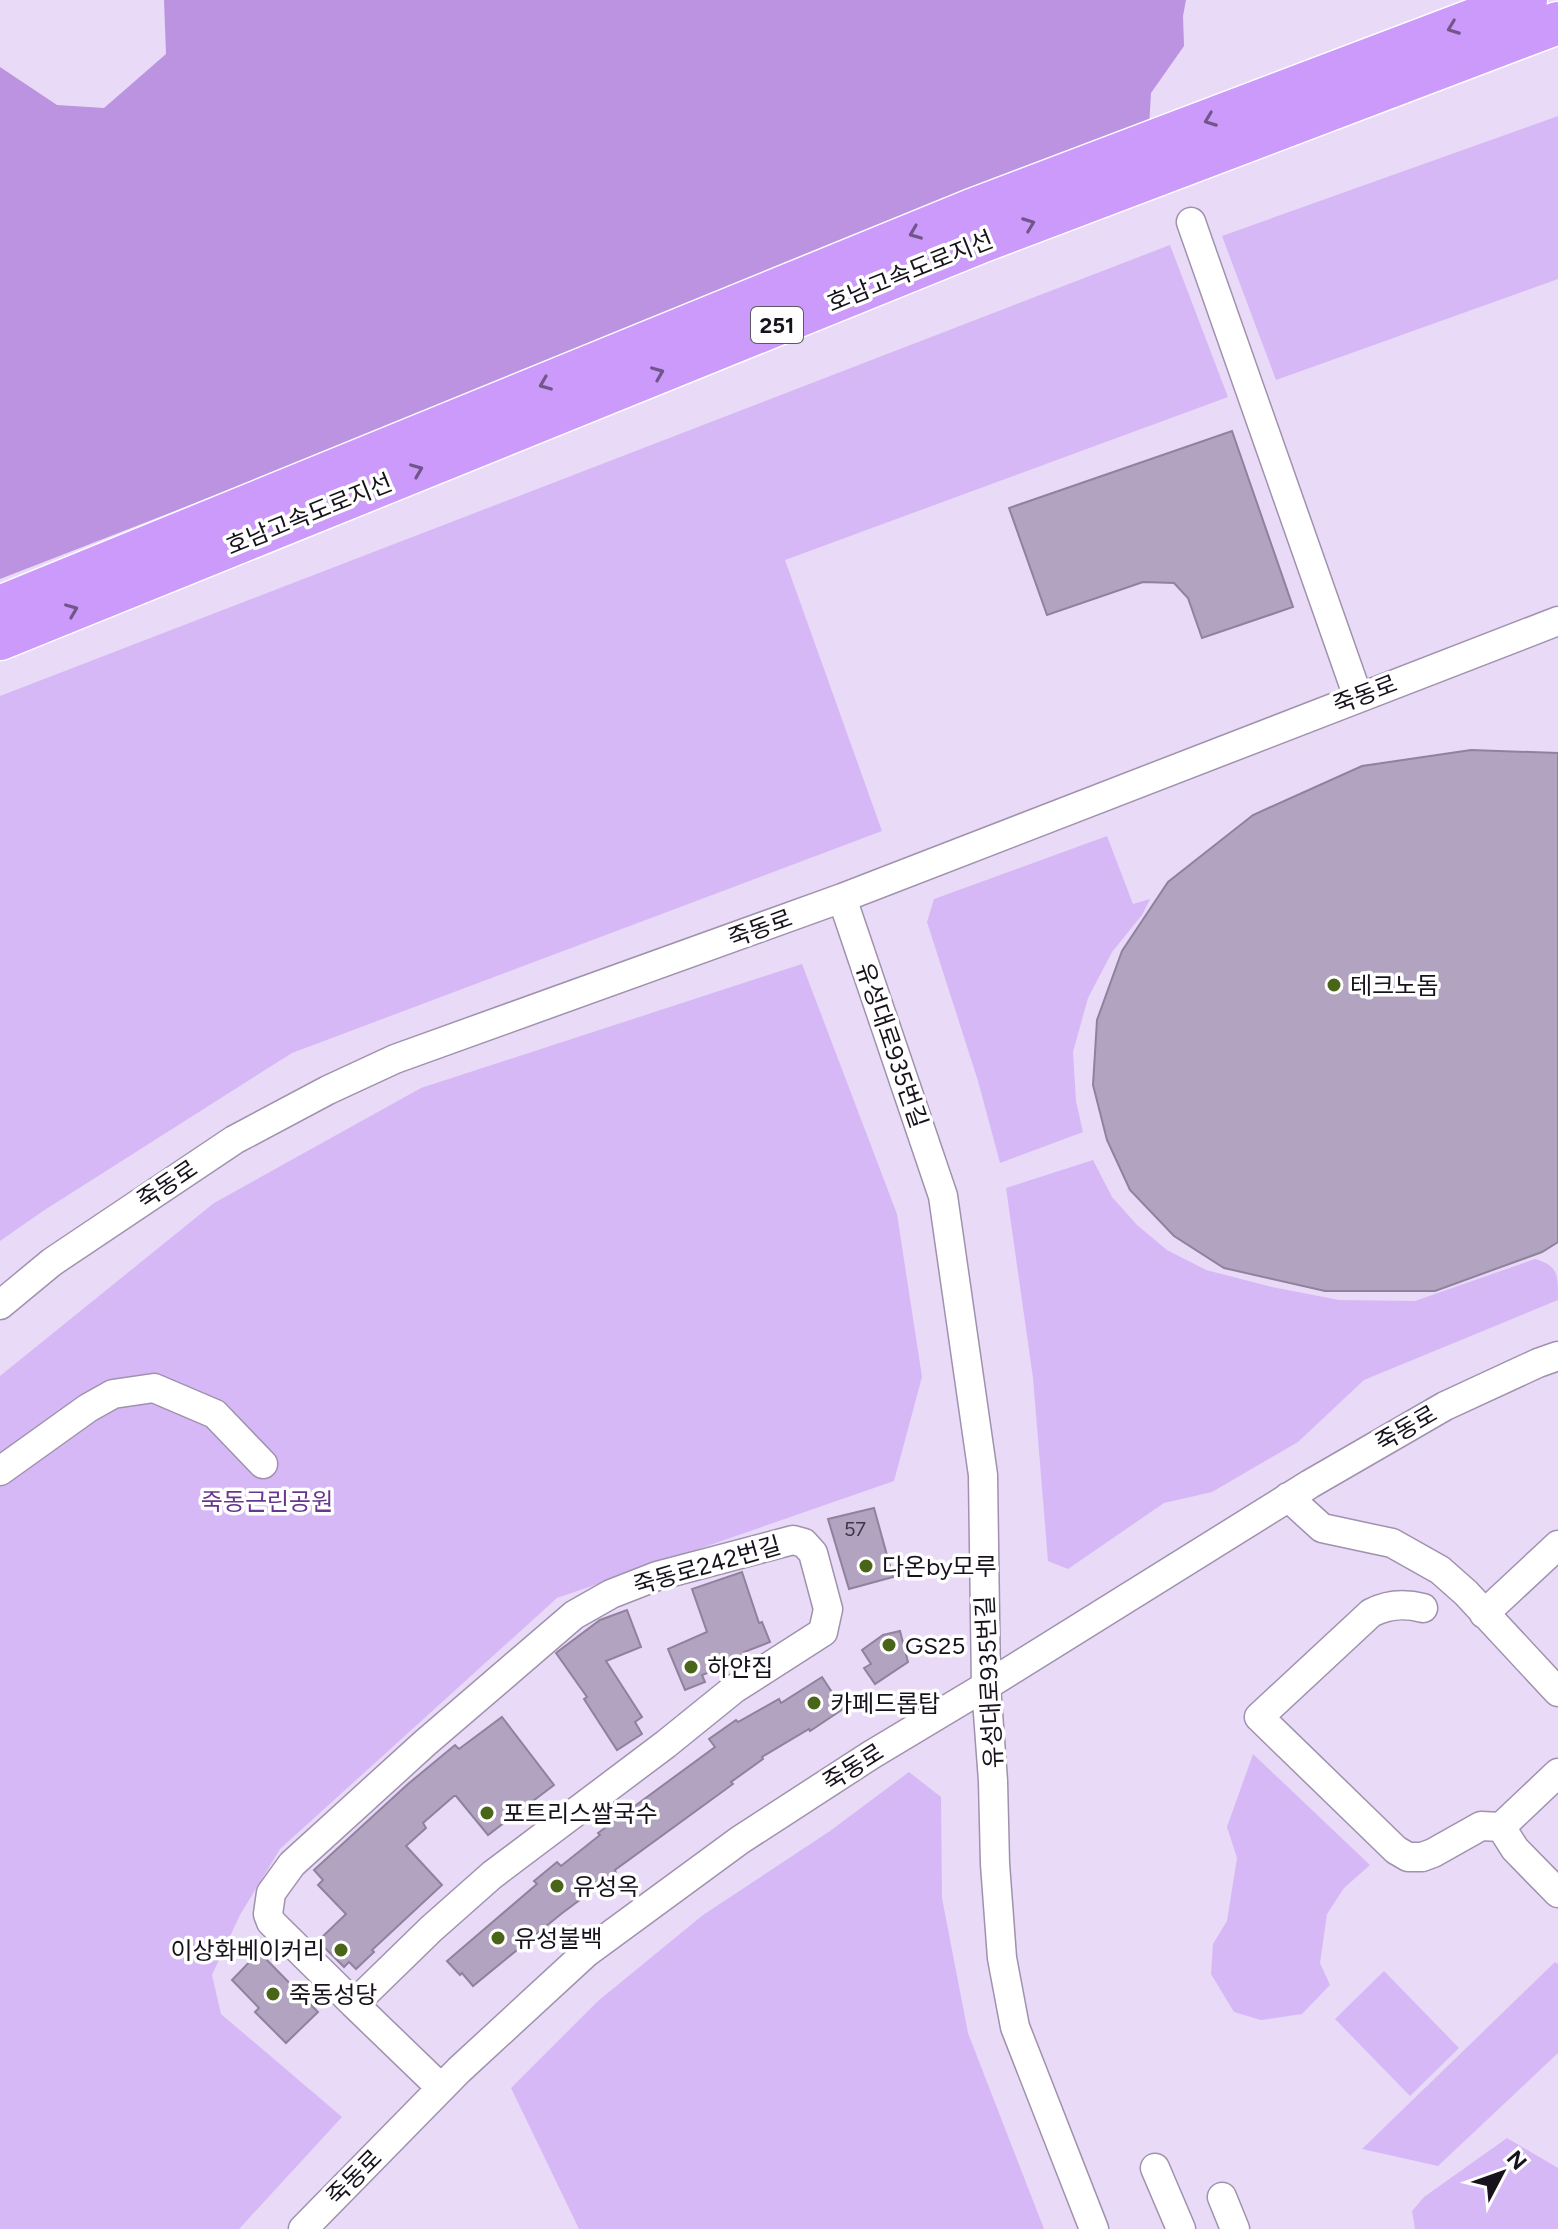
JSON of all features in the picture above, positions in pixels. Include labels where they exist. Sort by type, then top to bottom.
[{"type":"highway","name":"호남고속도로지선","points":[[0,607],[972,210],[1526,0]]},
{"type":"highway","name":"호남고속도로지선","points":[[0,639],[983,241],[1558,23]]},
{"type":"street","points":[[1191,222],[1358,697]]},
{"type":"street","name":"죽동로","points":[[0,1305],[52,1262],[234,1140],[328,1090],[395,1059],[842,898],[1558,621]]},
{"type":"street","name":"유성대로935번길","points":[[842,898],[943,1196],[983,1475],[986,1686],[1002,1958],[1015,2027],[1094,2229]]},
{"type":"street","name":"죽동로","points":[[303,2229],[441,2088],[586,1953],[740,1840],[871,1755],[1288,1497],[1445,1406],[1558,1356]]},
{"type":"street","points":[[0,1471],[88,1408],[113,1394],[154,1388],[215,1414],[263,1464]]},
{"type":"street","points":[[1288,1497],[1322,1528],[1392,1543],[1440,1570],[1466,1593],[1558,1692]]},
{"type":"street","name":"죽동로242번길","points":[[354,2004],[492,1875],[734,1689],[823,1632],[828,1609],[813,1553],[804,1543],[793,1540],[657,1576],[611,1594],[574,1615],[425,1743],[292,1864],[271,1893],[268,1914],[271,1922],[354,2004],[441,2088]]},
{"type":"street","points":[[1484,1614],[1558,1545]]},
{"type":"street","points":[[1423,1608],[1384,1606],[1371,1613],[1259,1717],[1396,1850],[1408,1857],[1433,1853],[1481,1826],[1501,1827],[1558,1773]]},
{"type":"street","points":[[1501,1827],[1515,1849],[1558,1893]]},
{"type":"street","points":[[1155,2168],[1181,2229]]},
{"type":"street","points":[[1222,2197],[1235,2229]]},
{"type":"green space","points":[[1558,116],[1558,279],[1276,380],[1222,236]]},
{"type":"green space","points":[[1170,245],[1228,397],[785,560],[882,831],[292,1053],[0,1241],[0,696]]},
{"type":"green space","points":[[1107,836],[1133,904],[1150,899],[1142,915],[1112,952],[1088,998],[1073,1052],[1076,1101],[1083,1132],[1000,1163],[978,1081],[927,922],[934,899]]},
{"type":"green space","name":"죽동근린공원","points":[[802,964],[897,1214],[922,1377],[894,1481],[557,1598],[280,1849],[240,1915],[212,1975],[221,2014],[342,2117],[239,2229],[0,2229],[0,1376],[214,1203],[421,1088]]},
{"type":"green space","points":[[1093,1160],[1112,1197],[1137,1225],[1167,1250],[1206,1270],[1339,1300],[1415,1301],[1535,1259],[1555,1272],[1558,1300],[1364,1380],[1298,1442],[1212,1492],[1164,1503],[1068,1569],[1048,1561],[1033,1378],[1006,1188]]},
{"type":"green space","points":[[1253,1754],[1370,1865],[1344,1888],[1327,1914],[1320,1963],[1330,1985],[1302,2014],[1261,2020],[1234,2012],[1211,1974],[1213,1944],[1227,1921],[1237,1858],[1227,1827]]},
{"type":"green space","points":[[909,1772],[941,1797],[942,1898],[968,2033],[1044,2229],[579,2229],[511,2088],[598,2001],[703,1915],[830,1831]]},
{"type":"green space","points":[[1555,1962],[1558,1964],[1558,2053],[1438,2166],[1362,2149]]},
{"type":"green space","points":[[1384,1971],[1459,2048],[1410,2096],[1335,2019]]},
{"type":"green space","points":[[1507,2138],[1558,2168],[1558,2229],[1415,2229],[1412,2211],[1424,2197]]},
{"type":"shaded area","points":[[164,0],[1186,0],[1184,46],[1151,93],[1149,127],[772,279],[0,579],[0,67],[57,105],[104,108],[166,54]]},
{"type":"building","points":[[1232,431],[1293,607],[1202,638],[1188,598],[1174,583],[1143,582],[1047,615],[1009,508]]},
{"type":"building","name":"테크노돔","points":[[1471,750],[1558,753],[1558,1242],[1542,1252],[1435,1291],[1325,1291],[1224,1268],[1174,1236],[1130,1190],[1107,1140],[1093,1085],[1097,1020],[1122,951],[1168,882],[1253,815],[1362,766]]},
{"type":"building","points":[[874,1508],[893,1577],[849,1589],[828,1519]]},
{"type":"building","points":[[742,1572],[759,1623],[762,1622],[770,1642],[744,1652],[745,1655],[736,1659],[737,1662],[702,1675],[705,1682],[685,1690],[668,1649],[707,1632],[692,1589]]},
{"type":"building","points":[[627,1610],[641,1647],[606,1661],[642,1717],[635,1722],[642,1734],[617,1750],[584,1699],[587,1697],[556,1653],[600,1620]]},
{"type":"building","points":[[900,1631],[908,1662],[875,1684],[864,1668],[871,1664],[862,1650],[883,1635]]},
{"type":"building","points":[[822,1677],[843,1709],[762,1757],[731,1782],[733,1784],[615,1870],[616,1873],[473,1986],[447,1961],[537,1884],[534,1881],[557,1862],[561,1866],[600,1835],[598,1833],[715,1747],[709,1739],[736,1720],[738,1722],[779,1699],[781,1703]]},
{"type":"building","points":[[502,1717],[554,1785],[488,1835],[454,1796],[423,1823],[426,1828],[406,1846],[442,1885],[372,1950],[374,1952],[356,1969],[349,1962],[344,1967],[318,1941],[346,1914],[318,1885],[323,1880],[314,1870],[455,1745],[459,1749]]},
{"type":"building","name":"죽동성당","points":[[259,1952],[318,2012],[286,2043],[255,2012],[259,2008],[232,1980]]},
{"type":"place","name":"테크노돔","points":[[1334,985]]},
{"type":"place","name":"다온by모루","points":[[866,1566]]},
{"type":"place","name":"GS25","points":[[889,1645]]},
{"type":"place","name":"하얀집","points":[[691,1667]]},
{"type":"place","name":"카페드롭탑","points":[[814,1703]]},
{"type":"place","name":"포트리스쌀국수","points":[[487,1813]]},
{"type":"place","name":"유성옥","points":[[557,1886]]},
{"type":"place","name":"유성불백","points":[[498,1938]]},
{"type":"place","name":"이상화베이커리","points":[[341,1950]]},
{"type":"place","name":"죽동성당","points":[[273,1994]]}]
